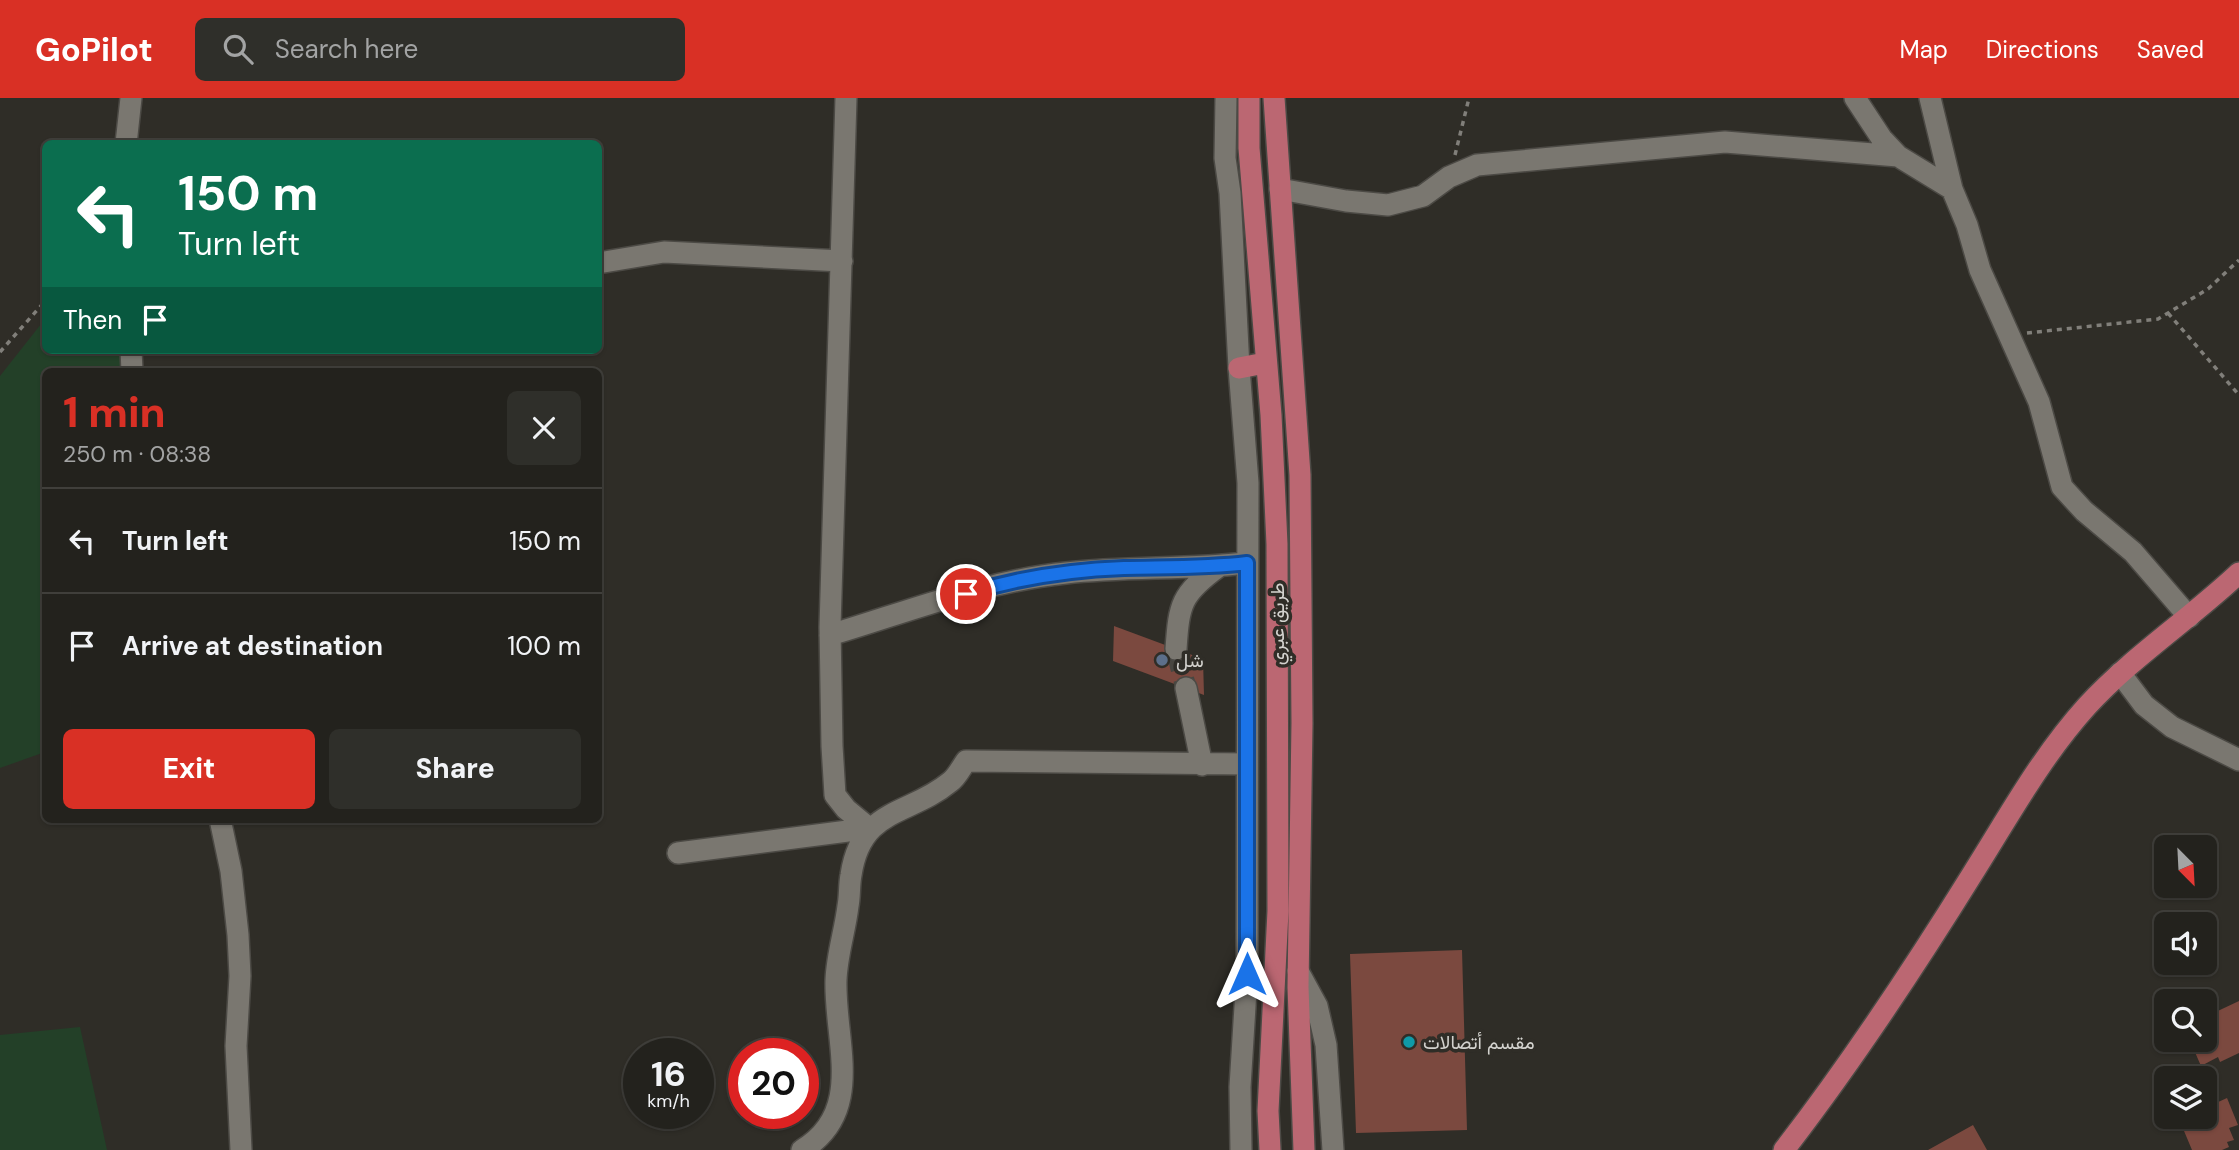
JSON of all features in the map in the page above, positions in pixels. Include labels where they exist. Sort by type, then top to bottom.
[{"type":"main road","name":"طريق عبري","points":[[1249,98],[1249,148],[1271,415],[1277,544],[1278,911],[1268,1111],[1272,1150]]},
{"type":"main road","name":"طريق عبري","points":[[1274,98],[1300,475],[1302,711],[1298,971],[1304,1150]]},
{"type":"main road","points":[[1239,368],[1265,363]]},
{"type":"main road","points":[[1784,1150],[1926,946],[2021,794],[2060,738],[2120,673],[2239,573]]},
{"type":"street","points":[[126,140],[131,98]]},
{"type":"street","points":[[846,98],[830,635],[832,746],[835,795],[846,809],[870,828]]},
{"type":"street","points":[[1226,98],[1225,158],[1230,193],[1248,483],[1247,974],[1240,1087],[1241,1150]]},
{"type":"street","points":[[1855,98],[1882,139],[1898,156],[1952,189]]},
{"type":"street","points":[[1930,98],[1952,189],[1967,225],[1980,270],[2039,402],[2062,487],[2084,511],[2133,552],[2189,617]]},
{"type":"street","points":[[1280,189],[1346,201],[1388,205],[1423,196],[1449,177],[1477,165],[1725,142],[1898,156]]},
{"type":"street","points":[[602,262],[664,252],[842,261]]},
{"type":"street","points":[[830,635],[1006,582],[1122,568],[1247,563]]},
{"type":"street","points":[[1175,649],[1178,614],[1187,593],[1218,566]]},
{"type":"street","points":[[2120,673],[2144,705],[2172,727],[2239,760]]},
{"type":"street","points":[[1186,688],[1202,765]]},
{"type":"street","points":[[802,1150],[815,1142],[829,1127],[839,1104],[841,1067],[835,991],[836,964],[848,908],[851,873],[857,852],[870,828],[888,814],[930,796],[952,781],[966,761],[1247,764]]},
{"type":"street","points":[[221,823],[231,871],[238,935],[240,976],[236,1045],[241,1150]]},
{"type":"street","points":[[678,853],[870,828]]},
{"type":"street","points":[[1298,971],[1317,1006],[1326,1045],[1333,1150]]},
{"type":"path","points":[[1449,177],[1469,98]]},
{"type":"path","points":[[2007,334],[2158,319],[2207,289],[2239,260]]},
{"type":"path","points":[[0,352],[42,305]]},
{"type":"path","points":[[2168,313],[2239,395]]},
{"type":"green space","points":[[42,323],[42,354],[122,354],[124,368],[42,368],[42,753],[0,768],[0,376]]},
{"type":"green space","points":[[80,1027],[107,1150],[0,1150],[0,1035]]},
{"type":"building","points":[[1114,626],[1203,659],[1204,695],[1113,661]]},
{"type":"building","name":"مقسم أتصالات","points":[[1462,950],[1467,1130],[1356,1133],[1350,954]]},
{"type":"building","points":[[2239,1001],[2239,1053],[2220,1062],[2218,1057],[2201,1066],[2195,1052],[2217,1052],[2217,1011]]},
{"type":"building","points":[[2227,1098],[2238,1125],[2229,1128],[2234,1140],[2227,1142],[2229,1147],[2222,1150],[2192,1150],[2183,1129],[2217,1129],[2217,1103]]},
{"type":"building","points":[[1973,1125],[1987,1150],[1928,1150]]},
{"type":"tunnel","points":[[1176,649],[1186,688]]},
{"type":"place","name":"شل","points":[[1162,660]]},
{"type":"place","name":"مقسم أتصالات","points":[[1409,1042]]},
{"type":"route","points":[[966,594],[1006,582],[1066,573],[1247,563],[1247,974]]}]
